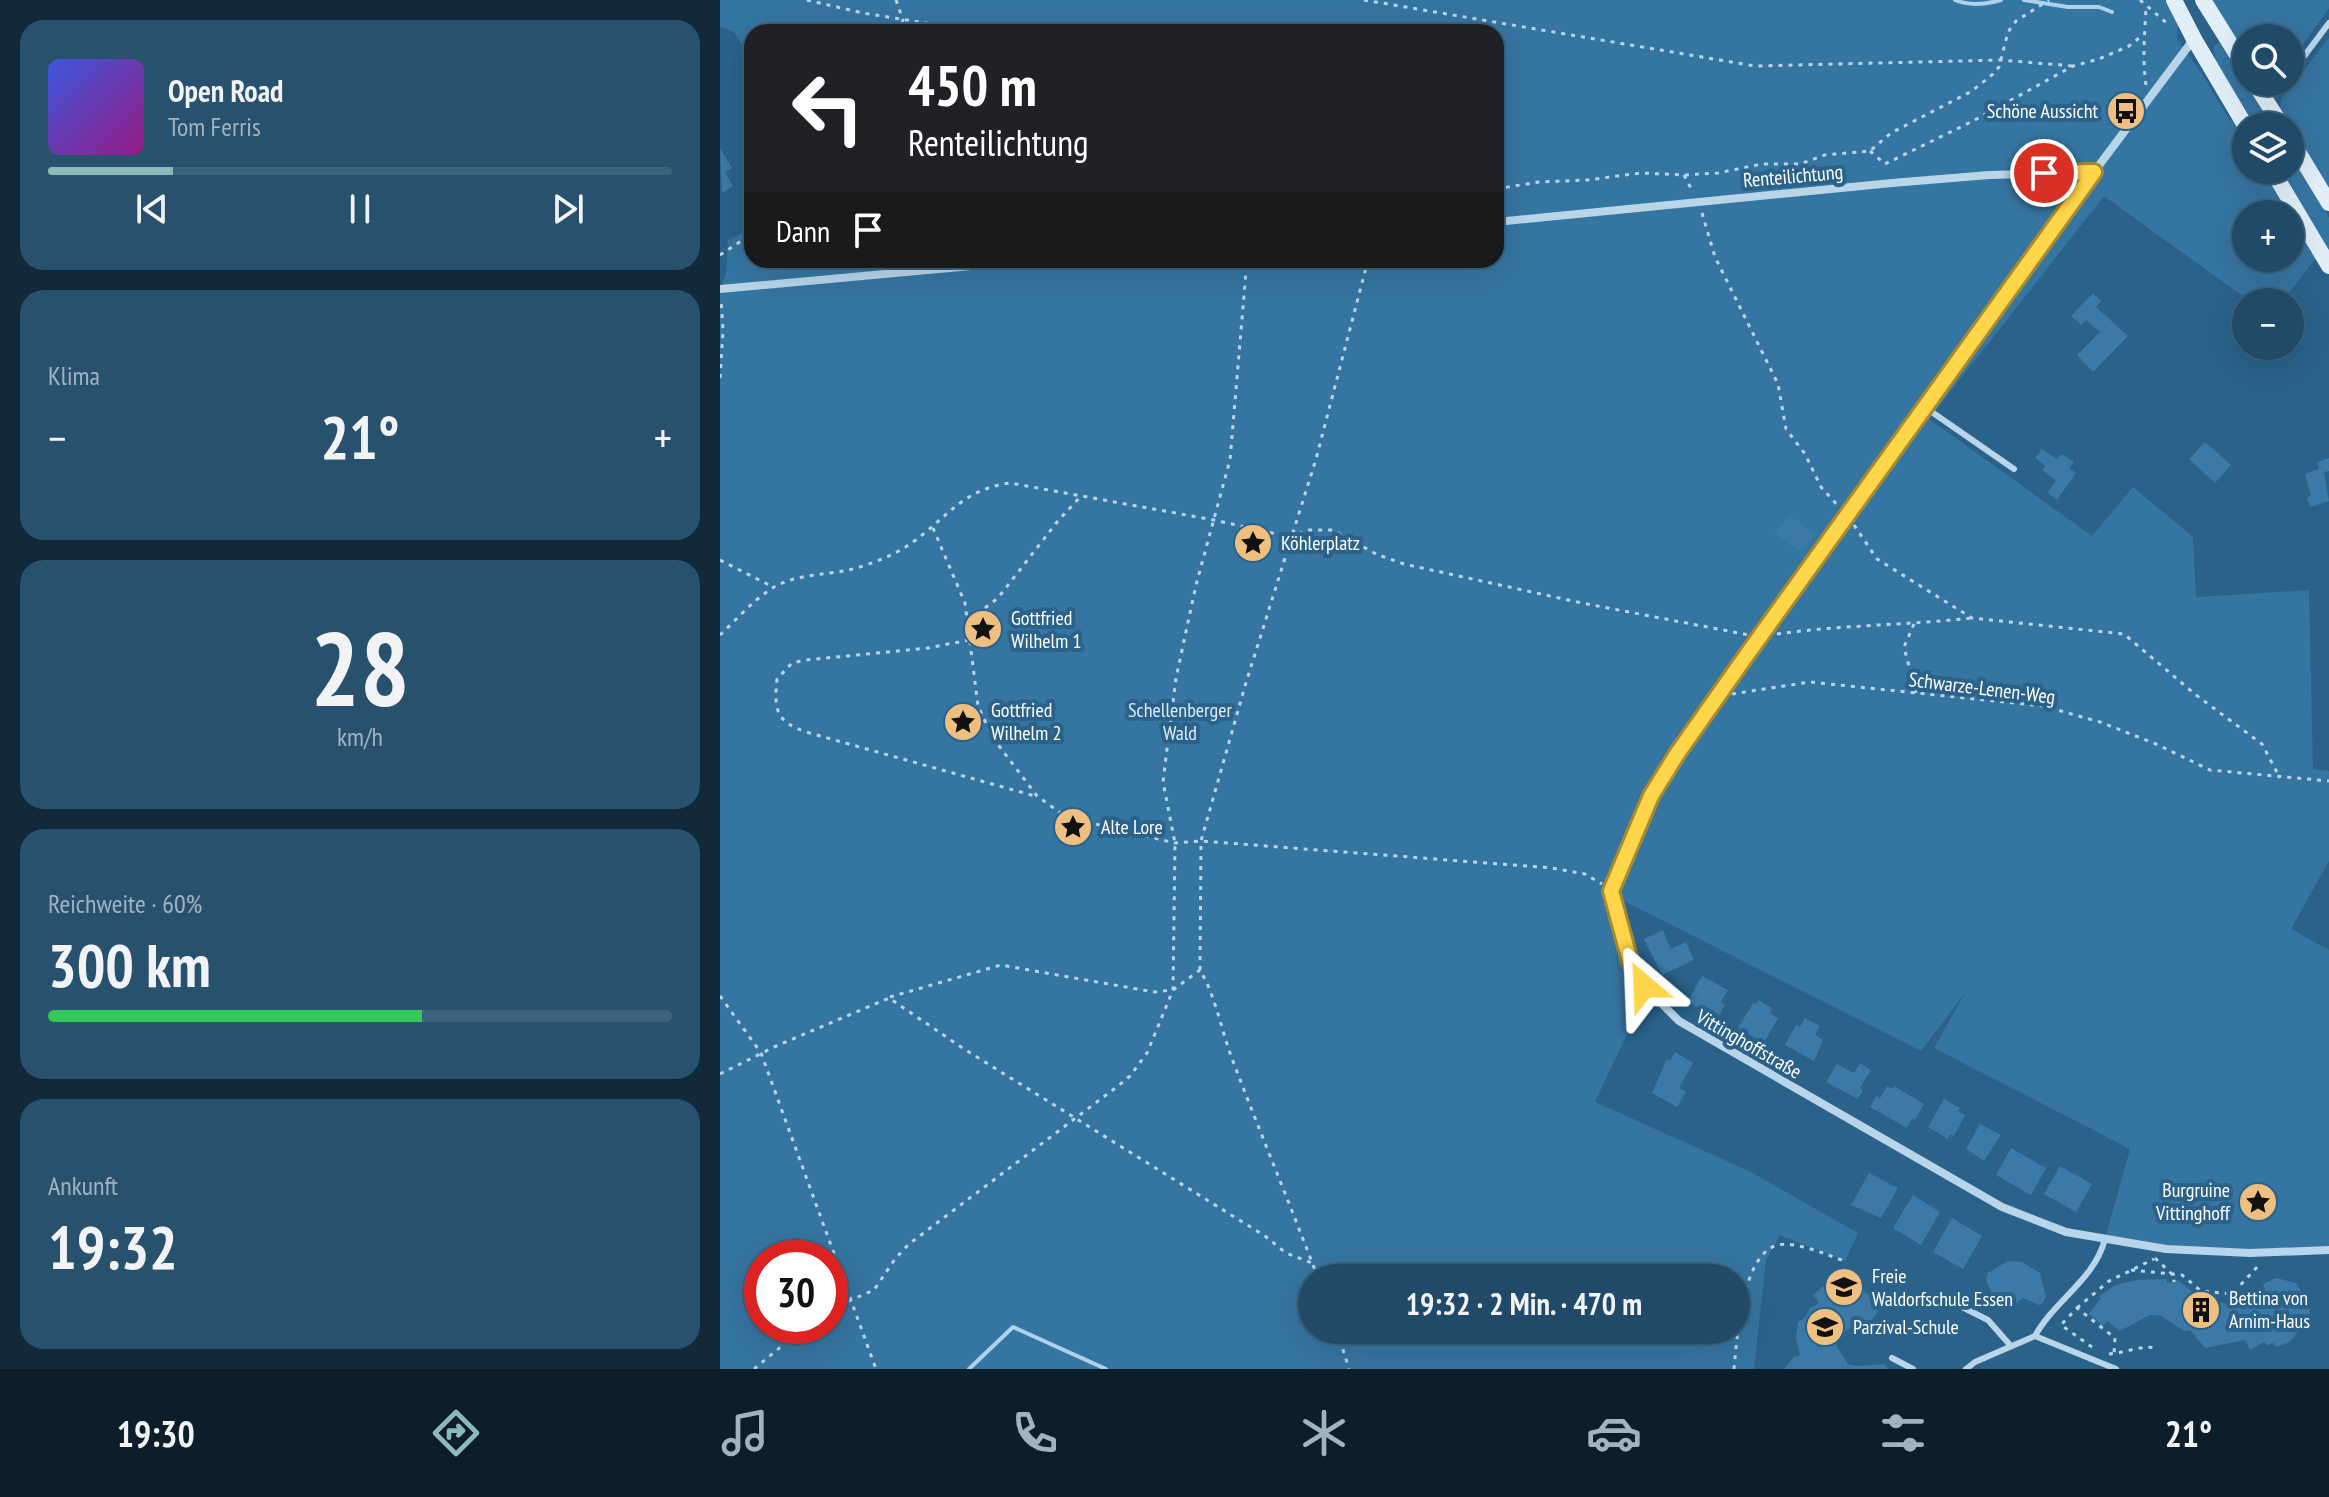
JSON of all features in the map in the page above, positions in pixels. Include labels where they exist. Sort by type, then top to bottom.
[{"type":"main road","points":[[2174,0],[2191,43],[2236,112]]},
{"type":"main road","points":[[2203,0],[2232,46]]},
{"type":"main road","points":[[2191,43],[2217,22]]},
{"type":"main road","points":[[2264,97],[2273,112]]},
{"type":"main road","points":[[2304,162],[2329,203]]},
{"type":"main road","points":[[2280,184],[2329,266]]},
{"type":"street","points":[[1611,891],[1651,796],[1717,697],[2094,172],[2191,43]]},
{"type":"street","name":"Renteilichtung","points":[[1504,221],[1975,176],[2094,172]]},
{"type":"street","points":[[720,288],[946,268]]},
{"type":"street","name":"Vittinghoffstraße","points":[[1611,891],[1630,961],[1644,986],[1679,1021],[2002,1207],[2066,1232],[2166,1249],[2329,1250]]},
{"type":"lane","points":[[2304,56],[2329,23]]},
{"type":"lane","points":[[1926,408],[2014,469]]},
{"type":"lane","points":[[1966,1369],[2010,1345],[2035,1336],[2041,1325],[2094,1266],[2105,1239]]},
{"type":"lane","points":[[1948,1300],[1988,1320],[2010,1345]]},
{"type":"lane","points":[[2035,1336],[2116,1369]]},
{"type":"lane","points":[[1892,1358],[1913,1369]]},
{"type":"path","points":[[807,0],[932,24]]},
{"type":"path","points":[[896,0],[902,24]]},
{"type":"path","points":[[1364,0],[1755,66],[2000,60],[2073,66]]},
{"type":"path","points":[[1504,188],[1641,173],[1718,173],[1762,164],[1800,164],[1825,155],[1870,151],[1891,133],[1972,91],[1999,67],[2008,32],[2016,21],[2049,0]]},
{"type":"path","points":[[2140,0],[2191,43]]},
{"type":"path","points":[[2146,6],[2143,35],[2148,98]]},
{"type":"path","points":[[1870,151],[1885,164],[1973,121],[2073,66],[2119,50],[2143,35]]},
{"type":"path","points":[[1684,175],[1698,201],[1715,257],[1778,384],[1786,429],[1805,454],[1821,487],[1847,515],[1877,559],[1972,618]]},
{"type":"path","points":[[720,255],[744,239]]},
{"type":"path","points":[[849,1301],[874,1290],[909,1244],[1118,1086],[1147,1053],[1173,990],[1175,843],[1163,782],[1176,678],[1196,585],[1230,460],[1246,268]]},
{"type":"path","points":[[1312,1263],[1200,970],[1201,841],[1290,537],[1316,459],[1366,268]]},
{"type":"path","points":[[720,288],[723,331],[720,378]]},
{"type":"path","points":[[720,635],[773,587],[806,576],[850,570],[881,560],[913,542],[973,492],[990,485],[1010,483],[1290,537],[1309,530],[1333,530],[1376,554],[1404,564],[1743,635],[1972,618],[2124,634],[2196,695],[2262,744],[2280,778]]},
{"type":"path","points":[[968,620],[998,598],[1081,496]]},
{"type":"path","points":[[933,526],[957,581],[968,620],[974,687],[984,722],[1005,756],[1037,796],[1062,814],[1175,843],[1201,841],[1552,868],[1585,874],[1611,891]]},
{"type":"path","points":[[720,560],[773,587]]},
{"type":"path","points":[[1914,624],[1904,647],[1917,694]]},
{"type":"path","points":[[969,640],[928,648],[792,663],[777,679],[778,714],[783,721],[806,732],[1037,796]]},
{"type":"path","name":"Schwarze-Lenen-Weg","points":[[1717,697],[1810,682],[1995,699],[2043,706],[2100,722],[2210,770],[2329,781]]},
{"type":"path","points":[[720,1074],[889,998],[1001,965],[1154,992],[1173,990],[1200,970]]},
{"type":"path","points":[[720,996],[761,1053],[876,1369]]},
{"type":"path","points":[[889,998],[964,1049],[1265,1236],[1286,1253],[1312,1263]]},
{"type":"path","points":[[1734,1369],[1748,1279],[1760,1256],[1777,1245],[1805,1248],[1844,1261]]},
{"type":"path","points":[[2232,1305],[2232,1294],[2258,1267],[2266,1252]]},
{"type":"path","points":[[2156,1348],[2102,1354],[2061,1325],[2109,1281],[2155,1258],[2174,1276],[2174,1282]]},
{"type":"path","points":[[2131,1270],[2182,1275],[2201,1291],[2232,1294]]},
{"type":"path","points":[[2064,1298],[2115,1338],[2114,1354]]},
{"type":"path","points":[[754,1369],[784,1344]]},
{"type":"path","points":[[1341,1344],[1349,1369]]},
{"type":"green space","name":"Schellenberger Wald","points":[[720,0],[2169,0],[2178,25],[2177,39],[2232,120],[2232,184],[2273,184],[2282,200],[2232,200],[2232,272],[2304,272],[2304,237],[2316,258],[2293,288],[2232,288],[2104,196],[1929,419],[2092,536],[2133,487],[2193,537],[2196,597],[2309,590],[2313,769],[2329,771],[2329,861],[2291,929],[2329,950],[2329,1249],[2200,1250],[2105,1239],[2130,1149],[1934,1048],[1965,993],[1921,1051],[1608,893],[1643,1000],[1595,1102],[1751,1172],[1858,1233],[1845,1261],[1780,1235],[1766,1260],[1754,1369],[720,1369],[720,291],[726,272],[728,240],[741,234],[744,223],[744,268],[1504,268],[1504,24],[744,24],[744,47],[734,32],[720,27]]},
{"type":"green space","points":[[2211,0],[2329,0],[2329,8],[2304,43],[2304,24],[2232,24],[2232,32]]},
{"type":"green space","points":[[2329,38],[2329,191],[2304,149],[2304,112],[2282,112],[2280,109],[2284,96],[2304,96],[2304,70]]},
{"type":"green space","points":[[2219,42],[2232,59],[2232,93],[2217,65],[2214,46]]},
{"type":"green space","points":[[2256,96],[2266,112],[2244,112],[2235,98]]},
{"type":"green space","points":[[2304,176],[2329,218],[2329,253],[2304,210],[2304,200],[2298,200],[2289,184],[2304,184]]},
{"type":"building","points":[[720,148],[732,168],[725,172],[733,186],[722,193]]},
{"type":"building","points":[[2093,293],[2101,301],[2096,307],[2128,336],[2093,372],[2077,355],[2100,332],[2086,320],[2081,325],[2071,316]]},
{"type":"building","points":[[2205,442],[2231,465],[2215,483],[2189,459]]},
{"type":"building","points":[[2042,449],[2057,459],[2062,454],[2074,462],[2069,468],[2076,473],[2057,500],[2047,493],[2056,481],[2042,470],[2046,466],[2035,458]]},
{"type":"building","points":[[2329,458],[2329,471],[2324,472],[2329,501],[2310,507],[2307,497],[2311,496],[2305,474],[2319,469],[2317,462]]},
{"type":"building","points":[[1789,515],[1815,534],[1802,553],[1775,533]]},
{"type":"building","points":[[1663,930],[1671,949],[1686,942],[1694,960],[1662,975],[1644,939]]},
{"type":"building","points":[[1702,976],[1728,990],[1721,1002],[1725,1005],[1719,1015],[1704,1005],[1701,1010],[1688,1001]]},
{"type":"building","points":[[1758,1000],[1772,1008],[1770,1013],[1778,1018],[1764,1043],[1738,1028]]},
{"type":"building","points":[[1805,1018],[1820,1026],[1815,1035],[1823,1040],[1814,1061],[1785,1045],[1796,1025],[1800,1027]]},
{"type":"building","points":[[1675,1052],[1693,1063],[1679,1088],[1686,1092],[1677,1107],[1652,1093],[1667,1059],[1670,1061]]},
{"type":"building","points":[[1860,1063],[1871,1070],[1860,1088],[1863,1090],[1858,1099],[1826,1082],[1837,1064],[1854,1073]]},
{"type":"building","points":[[1887,1086],[1892,1089],[1894,1086],[1924,1104],[1907,1128],[1870,1107]]},
{"type":"building","points":[[1944,1099],[1960,1108],[1958,1111],[1965,1115],[1954,1136],[1950,1134],[1948,1139],[1928,1127]]},
{"type":"building","points":[[1980,1124],[2001,1135],[1984,1161],[1966,1149]]},
{"type":"building","points":[[2011,1148],[2046,1168],[2031,1195],[1996,1175]]},
{"type":"building","points":[[2060,1166],[2092,1184],[2076,1212],[2044,1194]]},
{"type":"building","points":[[1869,1173],[1898,1188],[1881,1218],[1851,1205]]},
{"type":"building","points":[[1913,1195],[1940,1212],[1921,1245],[1893,1228]]},
{"type":"building","points":[[1952,1218],[1982,1236],[1963,1269],[1933,1252]]},
{"type":"building","points":[[2008,1261],[2022,1262],[2040,1273],[2046,1296],[2043,1303],[2039,1305],[2023,1298],[2014,1305],[1991,1292],[1986,1280],[1988,1273]]},
{"type":"building","name":"Bettina von Arnim-Haus","points":[[2276,1278],[2296,1283],[2310,1305],[2309,1322],[2290,1342],[2276,1347],[2274,1343],[2267,1345],[2264,1342],[2250,1350],[2245,1340],[2205,1348],[2190,1330],[2184,1331],[2161,1316],[2150,1315],[2120,1331],[2107,1321],[2103,1326],[2089,1314],[2101,1298],[2099,1296],[2116,1285],[2136,1280],[2166,1279],[2167,1283],[2178,1280],[2195,1294],[2212,1302],[2240,1305],[2267,1297],[2263,1284]]},
{"type":"building","name":"Parzival-Schule","points":[[1823,1286],[1832,1294],[1861,1288],[1866,1294],[1872,1294],[1878,1312],[1865,1328],[1856,1330],[1853,1326],[1841,1335],[1836,1345],[1848,1364],[1885,1364],[1888,1369],[1784,1369],[1794,1357],[1800,1355],[1796,1338],[1798,1322],[1819,1303],[1813,1295]]},
{"type":"waterway","points":[[1955,0],[1978,4],[2001,0]]},
{"type":"waterway","points":[[2024,0],[2068,7],[2099,7],[2112,12]]},
{"type":"waterway","points":[[969,1369],[1013,1327],[1106,1369]]},
{"type":"place","name":"Schöne Aussicht","points":[[2126,111]]},
{"type":"place","name":"Köhlerplatz","points":[[1253,543]]},
{"type":"place","name":"Gottfried Wilhelm 1","points":[[983,629]]},
{"type":"place","name":"Gottfried Wilhelm 2","points":[[963,722]]},
{"type":"place","name":"Alte Lore","points":[[1073,827]]},
{"type":"place","name":"Burgruine Vittinghoff","points":[[2258,1202]]},
{"type":"place","name":"Freie Waldorfschule Essen","points":[[1844,1287]]},
{"type":"place","name":"Bettina von Arnim-Haus","points":[[2201,1310]]},
{"type":"place","name":"Parzival-Schule","points":[[1825,1327]]},
{"type":"route","points":[[1644,986],[1624,945],[1611,891],[1651,796],[1746,656],[2094,172],[2044,173]]}]
